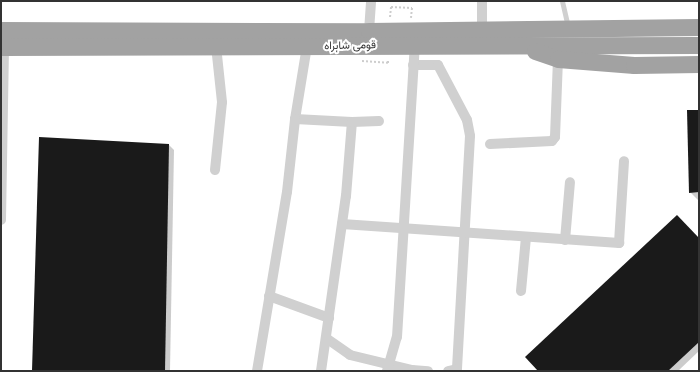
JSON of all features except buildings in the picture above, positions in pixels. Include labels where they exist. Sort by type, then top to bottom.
[{"type":"highway","name":"قومی شاہراہ","points":[[1,30],[369,31],[699,26]]},
{"type":"highway","name":"قومی شاہراہ","points":[[3,47],[415,45],[632,47],[699,45]]},
{"type":"highway","points":[[523,46],[558,59],[634,64],[699,64]]},
{"type":"street","points":[[369,31],[371,1]]},
{"type":"street","points":[[482,1],[482,30]]},
{"type":"street","points":[[387,367],[397,337],[415,45]]},
{"type":"street","points":[[215,170],[222,102],[216,46]]},
{"type":"street","points":[[257,371],[287,192],[295,119],[307,46]]},
{"type":"street","points":[[1,220],[3,47]]},
{"type":"street","points":[[490,144],[552,141],[556,132],[558,59]]},
{"type":"street","points":[[413,64],[438,65],[467,120],[470,159],[466,232],[454,370]]},
{"type":"street","points":[[295,119],[352,122],[379,121]]},
{"type":"street","points":[[320,371],[342,224],[352,122]]},
{"type":"street","points":[[342,224],[403,227],[565,240],[620,242],[624,161]]},
{"type":"street","points":[[565,240],[570,182]]},
{"type":"street","points":[[521,292],[526,237]]},
{"type":"street","points":[[269,296],[329,318]]},
{"type":"street","points":[[326,338],[350,355],[387,367],[428,371]]},
{"type":"lane","points":[[562,1],[568,28]]},
{"type":"path","points":[[390,7],[412,8]]},
{"type":"path","points":[[360,61],[388,63]]}]
